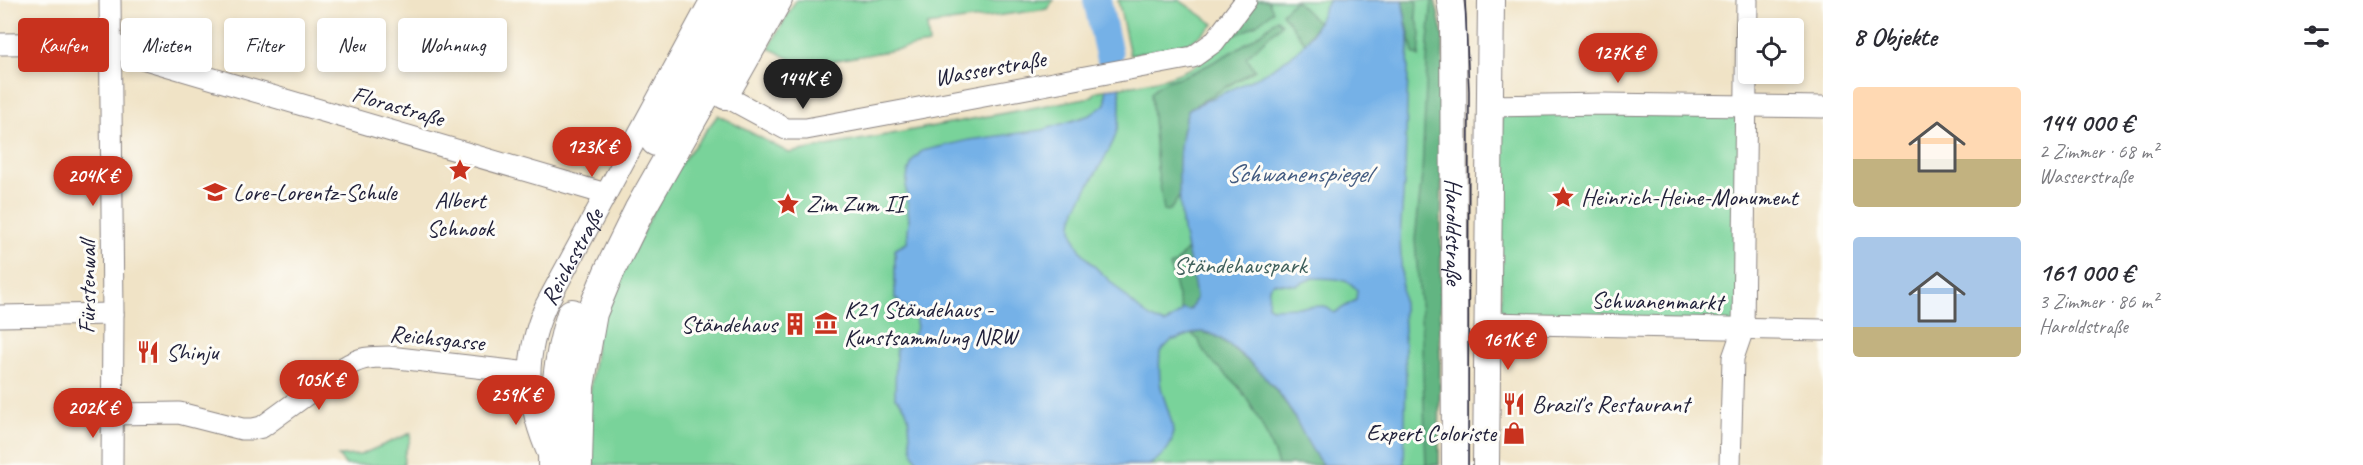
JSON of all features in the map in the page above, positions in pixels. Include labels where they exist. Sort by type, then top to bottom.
[{"type":"highway","points":[[568,464],[554,423],[561,356],[568,325],[593,257],[735,0]]},
{"type":"highway","points":[[671,157],[759,0]]},
{"type":"highway","points":[[671,157],[704,124],[725,96]]},
{"type":"highway","name":"Reichsstraße","points":[[568,464],[592,313],[639,211],[671,157]]},
{"type":"main road","points":[[725,96],[779,0]]},
{"type":"main road","name":"Haroldstraße","points":[[1450,0],[1453,20],[1455,465]]},
{"type":"main road","name":"Haroldstraße","points":[[1486,465],[1491,0]]},
{"type":"street","name":"Fürstenwall","points":[[110,0],[112,465]]},
{"type":"street","name":"Reichsstraße","points":[[568,464],[534,419],[529,373],[536,326],[711,0]]},
{"type":"street","name":"Wasserstraße","points":[[725,96],[786,129],[822,127],[881,114],[1193,57],[1214,42],[1246,0]]},
{"type":"street","name":"Schwanenmarkt","points":[[1487,323],[1743,329],[1747,0]]},
{"type":"street","name":"Florastraße","points":[[0,44],[111,43],[135,56],[606,194]]},
{"type":"street","points":[[1489,106],[1612,104],[1823,107]]},
{"type":"street","points":[[0,316],[113,314]]},
{"type":"street","points":[[1730,465],[1732,358],[1743,329],[1823,330]]},
{"type":"street","name":"Reichsgasse","points":[[113,414],[179,413],[242,429],[262,427],[343,368],[357,359],[368,357],[389,357],[529,373]]},
{"type":"green space","points":[[796,0],[1053,0],[1048,9],[927,25],[929,44],[804,66],[769,48]]},
{"type":"green space","points":[[1118,0],[1179,0],[1214,24],[1192,42],[1130,55]]},
{"type":"green space","name":"Ständehauspark","points":[[1256,0],[1435,0],[1443,36],[1439,465],[593,465],[590,461],[587,419],[599,318],[672,175],[718,115],[789,153],[1091,97],[1097,91],[1172,76],[1199,63],[1224,42]]},
{"type":"green space","points":[[1256,0],[1268,0],[1273,11],[1248,29],[1231,36]]},
{"type":"green space","points":[[1295,0],[1318,23],[1305,43],[1282,13]]},
{"type":"green space","points":[[1402,0],[1417,0],[1416,17],[1421,33],[1419,57],[1413,53]]},
{"type":"green space","points":[[1432,0],[1435,0],[1443,36],[1439,465],[1426,465],[1421,314],[1415,240],[1422,174]]},
{"type":"green space","points":[[1277,19],[1282,24],[1246,57],[1255,70],[1189,109],[1182,132],[1180,196],[1170,210],[1164,211],[1157,168],[1151,93],[1161,84],[1196,71],[1228,54]]},
{"type":"green space","points":[[1746,104],[1741,327],[1501,322],[1501,110]]},
{"type":"green space","points":[[1187,249],[1194,273],[1196,291],[1196,299],[1188,311],[1181,309],[1170,266],[1176,263]]},
{"type":"green space","points":[[1201,332],[1214,335],[1222,340],[1262,373],[1287,405],[1323,465],[1278,465],[1271,445],[1247,399],[1236,384],[1205,353],[1199,340],[1191,334]]},
{"type":"green space","points":[[411,433],[404,455],[404,465],[346,465],[338,456],[360,455]]},
{"type":"water","name":"Schwanenspiegel","points":[[1329,0],[1402,0],[1409,39],[1405,169],[1400,237],[1406,375],[1404,465],[1323,465],[1283,398],[1271,383],[1252,364],[1217,336],[1202,332],[1172,340],[1160,352],[1161,385],[1173,434],[1167,450],[1149,465],[922,465],[912,450],[907,412],[895,398],[896,349],[899,343],[912,337],[917,327],[914,312],[899,305],[898,299],[895,299],[895,249],[907,243],[909,220],[906,188],[908,172],[913,160],[922,151],[969,140],[1043,130],[1090,115],[1106,104],[1106,89],[1120,87],[1119,118],[1115,137],[1077,208],[1072,227],[1076,243],[1085,256],[1141,311],[1165,324],[1181,312],[1181,309],[1190,310],[1196,299],[1183,230],[1179,185],[1181,137],[1189,109],[1254,79],[1299,50],[1315,29]],"holes":[[[1313,278],[1348,282],[1357,290],[1356,300],[1334,313],[1325,306],[1271,308],[1268,305],[1269,287],[1273,283],[1297,285]]]},
{"type":"waterway","points":[[1097,0],[1109,55]]},
{"type":"tram line","points":[[1465,0],[1469,91],[1468,465]]},
{"type":"place","name":"Albert Schnook","points":[[460,170]]},
{"type":"place","name":"Lore-Lorentz-Schule","points":[[215,192]]},
{"type":"place","name":"Heinrich-Heine-Monument","points":[[1563,197]]},
{"type":"place","name":"Zim Zum II","points":[[788,204]]},
{"type":"place","name":"K21 Ständehaus - Kunstsammlung NRW","points":[[826,323]]},
{"type":"place","name":"Ständehaus","points":[[795,324]]},
{"type":"place","name":"Shinju","points":[[148,352]]},
{"type":"place","name":"Brazil's Restaurant","points":[[1514,404]]},
{"type":"place","name":"Expert Coloriste","points":[[1514,433]]}]
